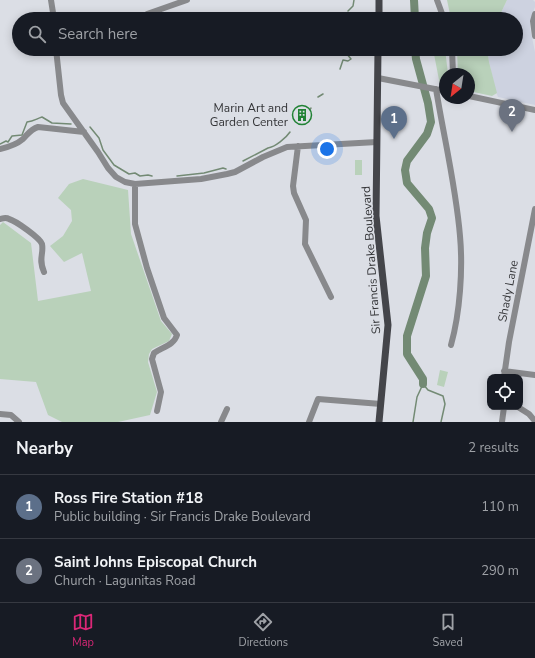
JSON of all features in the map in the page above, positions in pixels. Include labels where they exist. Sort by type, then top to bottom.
[{"type":"main road","points":[[379,0],[379,12]]},
{"type":"main road","name":"Sir Francis Drake Boulevard","points":[[378,56],[377,225],[388,325],[379,422]]},
{"type":"street","points":[[51,0],[53,12]]},
{"type":"street","points":[[154,12],[187,0]]},
{"type":"street","points":[[437,0],[441,12]]},
{"type":"street","points":[[535,14],[533,21],[535,36]]},
{"type":"street","points":[[57,56],[63,104],[108,168],[116,177],[125,182],[135,184],[201,179],[227,174],[235,172],[287,147],[377,142]]},
{"type":"street","points":[[452,56],[453,68]]},
{"type":"street","points":[[378,78],[439,90]]},
{"type":"street","points":[[436,89],[456,204],[460,238],[458,311],[451,345]]},
{"type":"street","points":[[475,97],[535,110]]},
{"type":"street","points":[[0,149],[11,147],[22,140],[33,129],[38,127],[84,132]]},
{"type":"street","points":[[298,146],[293,186],[294,193],[306,220],[305,244],[330,297]]},
{"type":"street","points":[[135,184],[134,224],[164,318],[177,335],[171,344],[154,353],[152,359],[161,392],[157,411]]},
{"type":"street","name":"Shady Lane","points":[[504,374],[511,328],[533,229],[535,209]]},
{"type":"street","points":[[0,219],[4,217],[12,220],[39,239],[42,246],[40,260],[44,272]]},
{"type":"street","points":[[523,374],[535,374]]},
{"type":"street","points":[[309,422],[318,399],[381,404]]},
{"type":"street","points":[[221,422],[227,408]]},
{"type":"street","points":[[502,422],[504,410]]},
{"type":"street","points":[[523,410],[529,414],[535,421]]},
{"type":"street","points":[[0,414],[11,414],[20,422]]},
{"type":"shaded area","points":[[507,0],[533,0],[535,2],[535,7],[530,21],[530,28],[535,52],[535,105],[498,97],[496,92],[488,56],[523,56],[523,12],[501,12]]},
{"type":"green space","points":[[447,0],[507,0],[501,12],[450,12]]},
{"type":"green space","points":[[434,56],[446,56],[447,68],[439,68],[439,80]]},
{"type":"green space","points":[[457,56],[488,56],[497,93],[492,96],[475,92],[475,68],[458,68]]},
{"type":"green space","points":[[355,160],[362,160],[362,175],[355,175]]},
{"type":"green space","points":[[83,179],[128,190],[131,234],[161,321],[172,334],[169,341],[152,349],[149,354],[148,362],[157,392],[150,415],[118,422],[62,422],[48,415],[36,382],[0,379],[0,225],[3,222],[31,243],[38,301],[91,291],[82,253],[64,262],[50,246],[63,236],[72,221],[71,210],[58,198],[69,184]]},
{"type":"green space","points":[[440,370],[448,372],[444,387],[437,385]]},
{"type":"waterway","points":[[348,11],[353,6],[354,0]]},
{"type":"waterway","points":[[414,0],[415,12]]},
{"type":"waterway","points":[[340,69],[343,60],[348,61],[351,59],[348,56]]},
{"type":"waterway","points":[[416,56],[428,103],[431,122],[427,134],[407,161],[405,170],[407,183],[429,209],[432,218],[427,233],[425,248],[426,276],[407,336],[407,354],[423,379],[423,384]]},
{"type":"waterway","points":[[318,97],[323,94]]},
{"type":"waterway","points":[[306,115],[311,108]]},
{"type":"waterway","points":[[0,144],[6,141],[8,142],[12,136],[22,135],[27,122],[42,117],[52,123],[71,124]]},
{"type":"waterway","points":[[90,127],[99,138],[103,150],[114,165],[129,174],[135,173],[140,176],[152,176]]},
{"type":"waterway","points":[[243,161],[277,144],[290,132]]},
{"type":"waterway","points":[[177,176],[204,173],[223,168],[226,169]]},
{"type":"waterway","points":[[413,422],[417,397],[423,384],[428,390],[443,396],[445,404],[441,422]]},
{"type":"place","name":"Marin Art and Garden Center","points":[[302,115]]},
{"type":"place","name":"Saint Johns Episcopal Church","points":[[512,132]]},
{"type":"place","name":"Ross Fire Station #18","points":[[394,139]]}]
